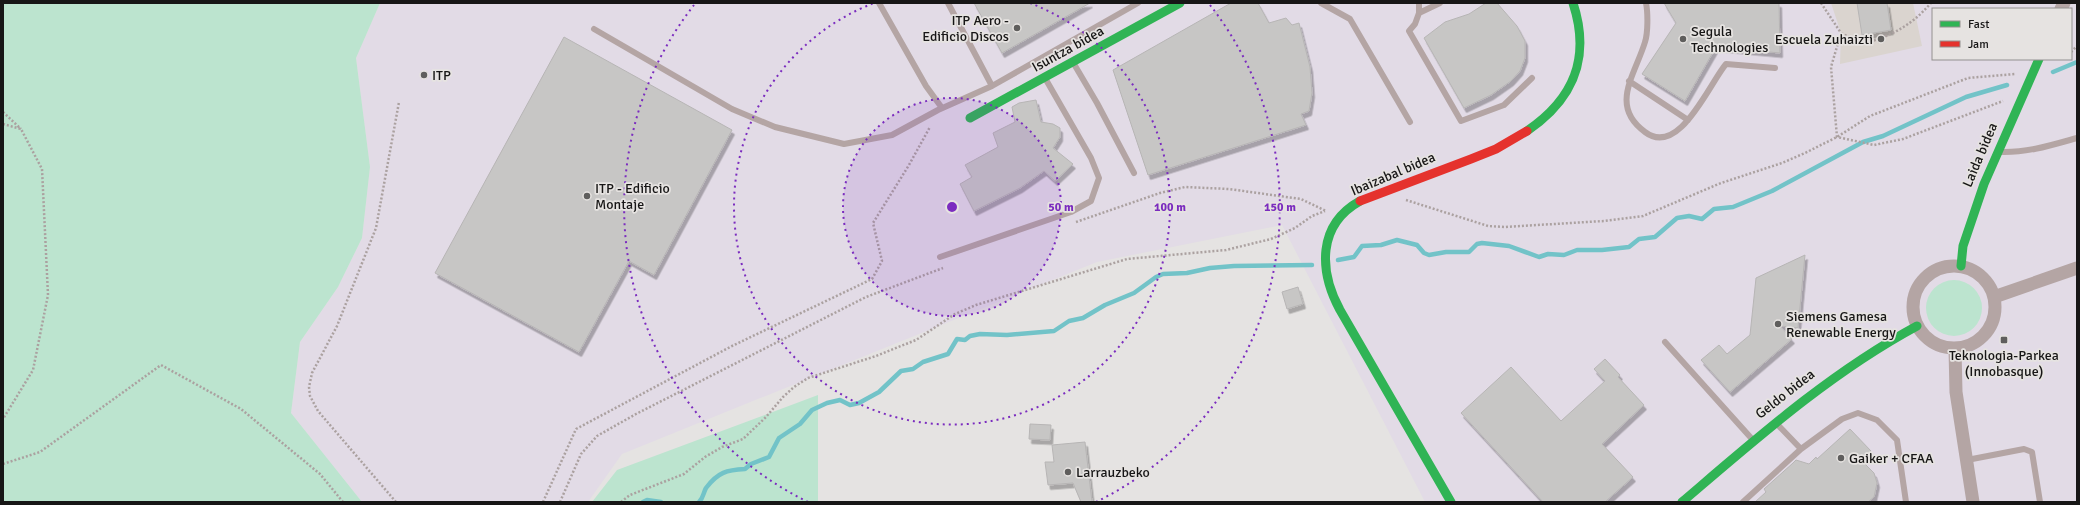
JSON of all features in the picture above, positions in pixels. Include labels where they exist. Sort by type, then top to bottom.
[{"type":"street","name":"Isuntza bidea","points":[[970,118],[1073,63],[1180,3]]},
{"type":"street","name":"Ibaizabal bidea","points":[[1451,502],[1390,399],[1332,294],[1326,275],[1325,259],[1329,237],[1333,225],[1339,217],[1353,205],[1382,192],[1508,144],[1548,117],[1566,97],[1577,75],[1581,51],[1577,15],[1572,3]]},
{"type":"street","name":"Laida bidea","points":[[1961,266],[1963,246],[1972,217],[2039,60]]},
{"type":"street","points":[[1948,266],[1961,266],[1982,276],[1990,286],[1994,297],[1996,309],[1988,332],[1973,344],[1955,349],[1933,343],[1917,326],[1913,313],[1913,300],[1917,288],[1925,277],[1936,270],[1948,266]]},
{"type":"street","points":[[1994,297],[2077,268]]},
{"type":"street","name":"Geldo bidea","points":[[1682,502],[1775,421],[1848,365],[1878,346],[1917,326]]},
{"type":"street","points":[[1955,349],[1956,392],[1974,502]]},
{"type":"lane","points":[[879,3],[926,86],[942,108]]},
{"type":"lane","points":[[948,3],[992,86]]},
{"type":"lane","points":[[594,30],[732,109],[775,127],[844,144],[892,135],[942,108],[992,86],[1138,3]]},
{"type":"lane","points":[[1321,3],[1350,19],[1410,122]]},
{"type":"lane","points":[[1419,3],[1419,13],[1415,24],[1409,31],[1461,121],[1504,104],[1532,78]]},
{"type":"lane","points":[[1419,13],[1440,3]]},
{"type":"lane","points":[[1646,3],[1646,41],[1629,81],[1626,97],[1628,112],[1637,127],[1650,136],[1665,138],[1679,129],[1703,100],[1717,75],[1726,64],[1775,68]]},
{"type":"lane","points":[[1073,63],[1097,103],[1134,173]]},
{"type":"lane","points":[[940,257],[1071,212],[1091,201],[1099,178],[1091,158],[1045,78]]},
{"type":"lane","points":[[1629,81],[1688,120]]},
{"type":"lane","points":[[1999,152],[2039,149],[2077,138]]},
{"type":"lane","points":[[1665,342],[1753,440]]},
{"type":"lane","points":[[1743,502],[1800,449],[1842,419],[1858,413],[1877,420],[1898,440],[1906,502]]},
{"type":"lane","points":[[1775,421],[1800,449]]},
{"type":"lane","points":[[1967,460],[2024,448],[2032,452],[2040,502]]},
{"type":"path","points":[[1821,3],[1841,33],[1863,44],[1893,35],[1921,15],[1931,3]]},
{"type":"path","points":[[1837,137],[1831,68],[1841,33]]},
{"type":"path","points":[[1399,198],[1488,226],[1504,227],[1604,221],[1644,216],[1721,183],[1782,163],[1837,137],[1870,116],[1968,78],[2016,74]]},
{"type":"path","points":[[1837,137],[1874,145],[1902,139],[2003,100]]},
{"type":"path","points":[[396,502],[318,411],[310,396],[309,386],[312,373],[337,326],[376,228],[399,102]]},
{"type":"path","points":[[543,502],[576,429],[732,346],[872,279],[882,261],[873,223],[909,165],[925,132],[942,108]]},
{"type":"path","points":[[3,112],[21,129],[42,169],[48,295],[33,370],[3,419]]},
{"type":"path","points":[[3,124],[21,129]]},
{"type":"path","points":[[1073,223],[1160,193],[1185,187],[1229,189],[1301,199],[1339,217]]},
{"type":"path","points":[[621,502],[630,495],[684,474],[705,457],[722,447],[743,439],[766,417],[794,386],[808,378],[876,356],[916,340],[955,314],[976,305],[1127,259],[1226,250],[1271,239],[1295,228],[1312,216],[1326,210]]},
{"type":"path","points":[[560,502],[581,454],[597,436],[636,414],[866,297],[946,267]]},
{"type":"path","points":[[3,464],[40,452],[161,365],[241,409],[320,474],[343,502]]},
{"type":"shaded area","points":[[380,3],[2077,3],[2077,502],[1425,502],[1282,225],[1097,262],[622,454],[588,502],[362,502],[291,413],[300,342],[338,287],[362,238],[370,167],[356,58]]},
{"type":"shaded area","name":"Escuela Zuhaizti","points":[[1831,3],[1913,3],[1922,46],[1840,64],[1841,33]]},
{"type":"green space","points":[[3,3],[380,3],[356,58],[370,167],[362,238],[338,287],[300,342],[291,413],[362,502],[3,502]]},
{"type":"green space","points":[[1949,280],[1959,280],[1974,288],[1980,297],[1982,308],[1980,319],[1974,328],[1959,336],[1949,336],[1938,331],[1931,324],[1926,313],[1926,303],[1931,292],[1938,285]]},
{"type":"green space","points":[[818,395],[818,502],[592,502],[617,470]]},
{"type":"building","name":"ITP Aero - Edificio Discos","points":[[974,3],[1090,3],[1002,53]]},
{"type":"building","points":[[1231,3],[1258,3],[1269,23],[1286,18],[1292,25],[1299,23],[1310,67],[1312,93],[1309,111],[1301,114],[1306,125],[1148,175],[1113,70]]},
{"type":"building","points":[[1486,3],[1497,3],[1517,26],[1525,41],[1525,58],[1520,71],[1511,81],[1491,95],[1464,108],[1424,38],[1445,22],[1469,14]]},
{"type":"building","points":[[1664,3],[1779,3],[1780,53],[1716,47],[1685,101],[1642,74],[1676,23]]},
{"type":"building","points":[[1857,3],[1887,3],[1891,30],[1862,35]]},
{"type":"building","name":"ITP - Edificio Montaje","points":[[564,37],[732,130],[654,275],[629,261],[579,352],[435,273]]},
{"type":"building","points":[[1036,100],[1041,122],[1053,124],[1060,128],[1060,137],[1053,148],[1073,164],[1055,181],[1044,171],[1020,188],[974,211],[960,184],[972,177],[965,165],[998,147],[993,133],[1015,122],[1012,107],[1019,103]]},
{"type":"building","name":"Siemens Gamesa Renewable Energy","points":[[1805,255],[1798,328],[1780,326],[1792,339],[1730,392],[1701,360],[1719,345],[1727,354],[1750,335],[1756,278]]},
{"type":"building","points":[[1298,287],[1303,304],[1287,309],[1282,292]]},
{"type":"building","points":[[1605,359],[1620,375],[1618,377],[1644,405],[1602,444],[1633,477],[1605,502],[1543,502],[1461,413],[1511,367],[1561,421],[1605,381],[1594,369]]},
{"type":"building","points":[[1030,424],[1051,425],[1050,440],[1029,439]]},
{"type":"building","name":"Gaiker + CFAA","points":[[1850,429],[1871,451],[1862,461],[1874,473],[1877,483],[1874,497],[1868,502],[1755,502],[1766,492],[1764,489],[1796,460],[1809,464],[1816,457],[1817,459]]},
{"type":"building","name":"Larrauzbeko","points":[[1085,442],[1092,502],[1081,502],[1073,483],[1048,485],[1045,462],[1054,462],[1052,445]]},
{"type":"waterway","points":[[2053,72],[2077,62]]},
{"type":"waterway","points":[[1338,260],[1354,257],[1362,246],[1381,245],[1397,240],[1417,245],[1424,253],[1429,255],[1446,252],[1469,252],[1477,244],[1482,243],[1509,246],[1539,257],[1548,254],[1564,255],[1577,250],[1602,250],[1629,247],[1639,239],[1655,237],[1677,218],[1689,216],[1702,219],[1714,209],[1733,207],[1772,191],[1863,142],[1883,136],[1966,97],[2007,85]]},
{"type":"waterway","points":[[699,502],[706,488],[719,475],[728,471],[745,469],[751,464],[769,457],[779,438],[800,424],[812,410],[827,403],[840,400],[850,405],[859,403],[879,392],[901,371],[913,369],[923,362],[948,354],[957,339],[965,340],[970,336],[980,334],[1007,335],[1054,331],[1069,321],[1083,318],[1105,305],[1134,293],[1156,277],[1163,274],[1187,273],[1210,268],[1234,266],[1312,265]]},
{"type":"waterway","points":[[643,502],[647,500],[661,502]]},
{"type":"traffic: fast","points":[[970,118],[1180,3]]},
{"type":"traffic: fast","points":[[1527,131],[1543,119],[1557,105],[1567,91],[1574,76],[1579,59],[1580,42],[1578,23],[1573,3]]},
{"type":"traffic: fast","points":[[1961,266],[1963,246],[1984,184],[2039,60]]},
{"type":"traffic: fast","points":[[1360,201],[1346,211],[1336,223],[1329,236],[1326,250],[1328,280],[1340,310],[1451,502]]},
{"type":"traffic: fast","points":[[1682,502],[1766,431],[1824,385],[1885,344],[1917,326]]},
{"type":"traffic: jam","points":[[1360,201],[1496,149],[1527,131]]},
{"type":"place","name":"ITP Aero - Edificio Discos","points":[[1017,28]]},
{"type":"place","name":"Segula Technologies","points":[[1683,39]]},
{"type":"place","name":"Escuela Zuhaizti","points":[[1881,39]]},
{"type":"place","name":"ITP","points":[[424,75]]},
{"type":"place","name":"ITP - Edificio Montaje","points":[[587,196]]},
{"type":"place","name":"Siemens Gamesa Renewable Energy","points":[[1778,324]]},
{"type":"place","name":"Teknologia-Parkea (Innobasque)","points":[[2004,340]]},
{"type":"place","name":"Gaiker + CFAA","points":[[1841,458]]},
{"type":"place","name":"Larrauzbeko","points":[[1068,472]]}]
